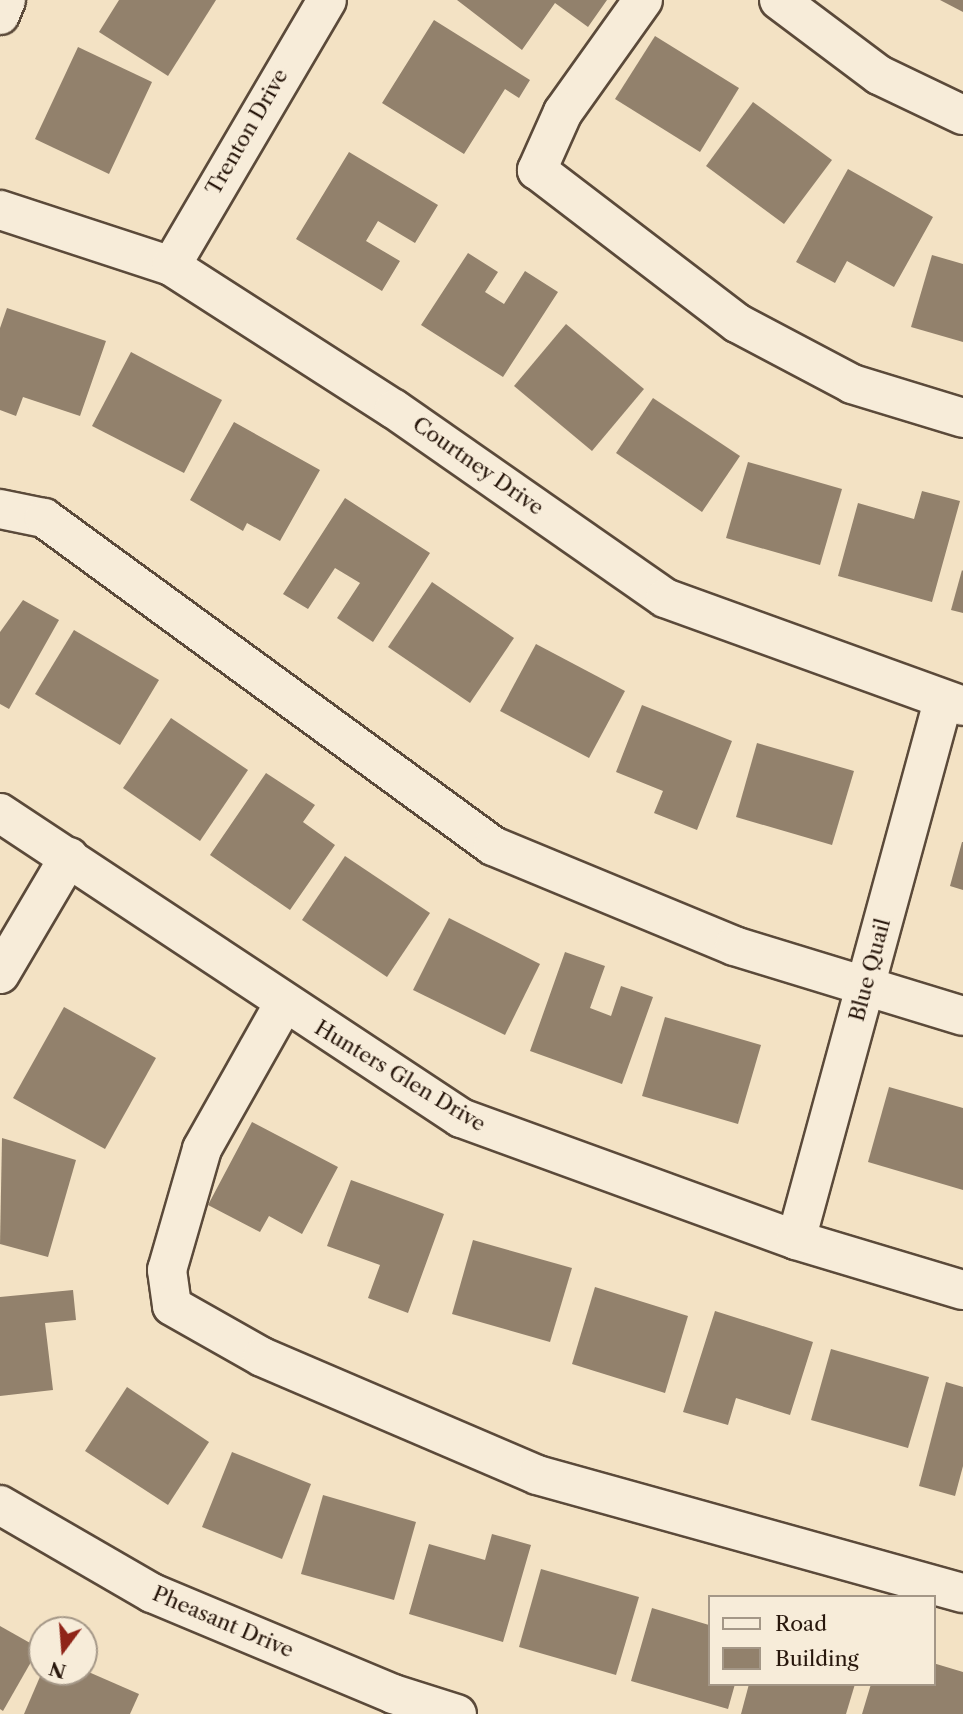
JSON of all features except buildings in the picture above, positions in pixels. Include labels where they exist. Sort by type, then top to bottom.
[{"type":"street","points":[[0,15],[6,0]]},
{"type":"street","name":"Trenton Drive","points":[[170,265],[327,0]]},
{"type":"street","points":[[643,0],[563,113],[537,170],[737,323],[852,384],[963,418]]},
{"type":"street","points":[[779,0],[879,75],[963,115]]},
{"type":"street","name":"Courtney Drive","points":[[0,210],[170,265],[394,408],[665,597],[953,704]]},
{"type":"street","points":[[0,509],[44,518],[493,846],[641,913],[865,987],[963,1016]]},
{"type":"street","name":"Blue Quail","points":[[796,1240],[865,987],[953,704]]},
{"type":"street","name":"Hunters Glen Drive","points":[[0,813],[69,857],[283,1006],[461,1118],[796,1240],[963,1290]]},
{"type":"street","points":[[0,974],[69,857]]},
{"type":"street","points":[[283,1006],[202,1149],[167,1270],[172,1306],[262,1357],[537,1475],[963,1593]]},
{"type":"street","name":"Pheasant Drive","points":[[0,1505],[152,1593],[393,1694],[457,1714]]}]
